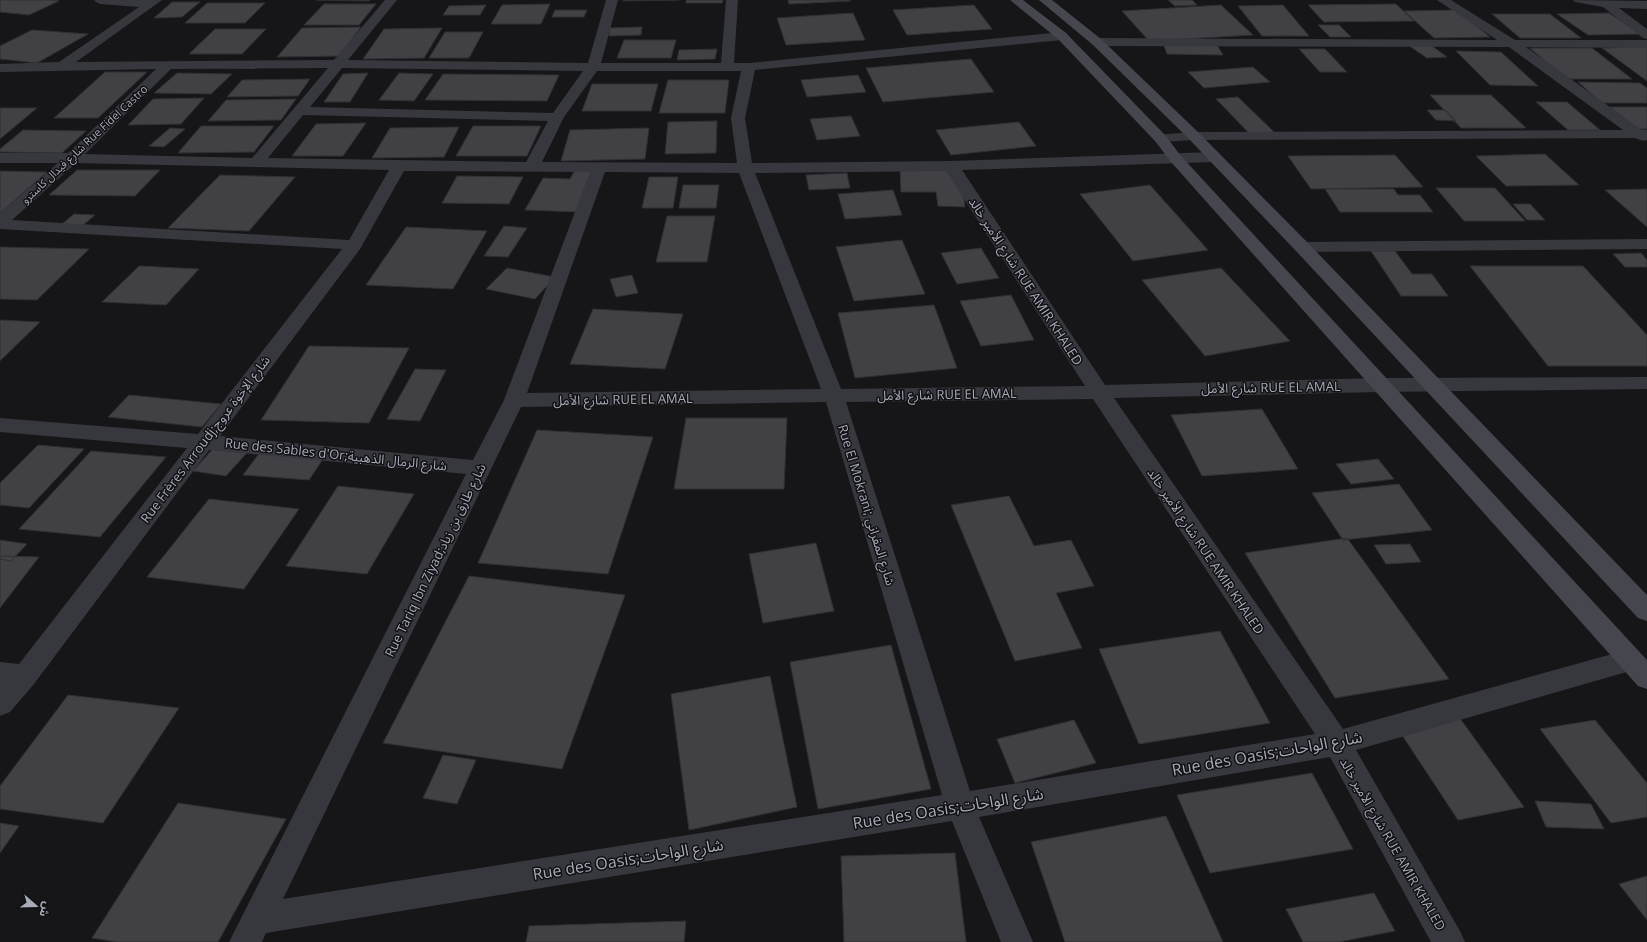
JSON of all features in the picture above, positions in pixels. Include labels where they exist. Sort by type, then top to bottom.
[{"type":"main road","points":[[1016,0],[1062,36],[1160,138],[1176,159],[1639,669]]},
{"type":"main road","points":[[1045,0],[1097,42],[1194,136],[1433,384],[1647,611]]},
{"type":"street","points":[[100,0],[152,2]]},
{"type":"street","points":[[256,163],[391,0]]},
{"type":"street","points":[[532,166],[557,117],[593,67],[612,0]]},
{"type":"street","points":[[727,66],[732,0]]},
{"type":"street","points":[[1443,0],[1511,43],[1645,136]]},
{"type":"street","points":[[1579,0],[1647,5]]},
{"type":"street","points":[[62,66],[152,2]]},
{"type":"street","points":[[1603,2],[1647,35]]},
{"type":"street","points":[[3,70],[62,66],[339,64],[749,67],[1062,36]]},
{"type":"street","points":[[1097,42],[1647,44]]},
{"type":"street","name":"شارع فيدال كاسترو Rue Fidel Castro","points":[[0,223],[72,158],[168,65]]},
{"type":"street","name":"Rue El Mokrani; شارع المقراني","points":[[749,67],[738,118],[745,168],[834,396],[960,806],[1017,942]]},
{"type":"street","points":[[300,110],[557,117]]},
{"type":"street","points":[[1160,138],[1194,136],[1645,136]]},
{"type":"street","points":[[0,158],[72,158],[399,166],[745,168],[951,166],[1214,157]]},
{"type":"street","name":"Rue Frères Arroudj;شارع الإخوة عروج","points":[[0,704],[12,674],[202,442],[354,245],[399,166]]},
{"type":"street","name":"شارع الأمير خالد RUE AMIR KHALED","points":[[951,166],[1099,392],[1337,743],[1449,942]]},
{"type":"street","name":"Rue Tariq Ibn Ziyad;شارع طارق بن زياد","points":[[251,930],[514,400],[599,167]]},
{"type":"street","points":[[0,223],[354,245]]},
{"type":"street","points":[[1302,247],[1647,244]]},
{"type":"street","name":"شارع الأمل RUE EL AMAL","points":[[514,400],[1099,392],[1433,384],[1647,383]]},
{"type":"street","name":"Rue des Sables d'Or;شارع الرمال الذهبية","points":[[0,425],[480,468]]},
{"type":"street","name":"Rue des Oasis;شارع الواحات","points":[[251,930],[960,806],[1337,743],[1639,669]]},
{"type":"building","points":[[0,0],[59,1],[29,15],[0,12]]},
{"type":"building","points":[[316,0],[370,0],[369,1]]},
{"type":"building","points":[[623,0],[679,0],[623,1]]},
{"type":"building","points":[[686,0],[723,0],[722,3],[686,3]]},
{"type":"building","points":[[788,0],[850,0],[850,1],[789,4]]},
{"type":"building","points":[[1168,0],[1192,0],[1197,5],[1175,6]]},
{"type":"building","points":[[172,2],[200,2],[182,17],[154,18]]},
{"type":"building","points":[[207,3],[265,3],[245,23],[185,23]]},
{"type":"building","points":[[324,4],[376,4],[359,25],[304,25]]},
{"type":"building","points":[[550,4],[541,24],[491,24],[502,5]]},
{"type":"building","points":[[1396,4],[1414,21],[1324,22],[1308,5]]},
{"type":"building","points":[[486,5],[480,15],[443,15],[449,6]]},
{"type":"building","points":[[974,5],[992,29],[907,35],[893,10]]},
{"type":"building","points":[[1221,5],[1253,35],[1149,41],[1122,11]]},
{"type":"building","points":[[1283,5],[1309,36],[1262,36],[1238,6]]},
{"type":"building","points":[[555,10],[587,10],[584,17],[552,17]]},
{"type":"building","points":[[1457,10],[1490,37],[1434,38],[1404,11]]},
{"type":"building","points":[[853,13],[865,40],[786,45],[777,18]]},
{"type":"building","points":[[1609,13],[1641,34],[1588,35],[1557,14]]},
{"type":"building","points":[[1492,14],[1550,14],[1581,38],[1520,38]]},
{"type":"building","points":[[1318,25],[1339,25],[1351,37],[1330,37]]},
{"type":"building","points":[[361,27],[339,56],[277,57],[302,28]]},
{"type":"building","points":[[642,27],[641,35],[609,36],[610,28]]},
{"type":"building","points":[[442,28],[424,58],[363,59],[384,29]]},
{"type":"building","points":[[215,29],[266,29],[242,54],[189,54]]},
{"type":"building","points":[[32,30],[88,34],[37,63],[0,59],[0,46]]},
{"type":"building","points":[[445,32],[483,32],[469,58],[429,58]]},
{"type":"building","points":[[624,40],[676,40],[671,58],[617,58]]},
{"type":"building","points":[[1163,43],[1217,45],[1223,55],[1167,54]]},
{"type":"building","points":[[1428,43],[1447,57],[1427,58],[1408,45]]},
{"type":"building","points":[[1647,47],[1647,81],[1602,48]]},
{"type":"building","points":[[1530,48],[1592,48],[1632,79],[1566,79]]},
{"type":"building","points":[[717,49],[715,59],[677,60],[679,50]]},
{"type":"building","points":[[1299,49],[1325,49],[1347,72],[1320,72]]},
{"type":"building","points":[[1456,51],[1501,52],[1538,86],[1490,85]]},
{"type":"building","points":[[971,59],[994,92],[883,102],[866,68]]},
{"type":"building","points":[[1253,67],[1270,82],[1204,88],[1188,72]]},
{"type":"building","points":[[105,72],[147,72],[98,118],[54,118]]},
{"type":"building","points":[[177,73],[232,74],[211,94],[154,93]]},
{"type":"building","points":[[368,73],[350,102],[324,102],[343,74]]},
{"type":"building","points":[[399,73],[433,74],[414,101],[379,100]]},
{"type":"building","points":[[443,74],[559,75],[547,101],[425,100]]},
{"type":"building","points":[[858,75],[866,92],[807,97],[801,80]]},
{"type":"building","points":[[310,79],[298,96],[227,97],[242,80]]},
{"type":"building","points":[[668,80],[729,80],[725,113],[659,113]]},
{"type":"building","points":[[1578,82],[1640,83],[1647,88],[1647,103],[1602,103]]},
{"type":"building","points":[[592,84],[658,84],[651,111],[582,111]]},
{"type":"building","points":[[1430,95],[1491,95],[1526,128],[1461,128]]},
{"type":"building","points":[[1238,97],[1274,132],[1250,134],[1216,99]]},
{"type":"building","points":[[204,98],[181,124],[128,125],[153,99]]},
{"type":"building","points":[[296,99],[281,120],[208,121],[226,100]]},
{"type":"building","points":[[1536,102],[1567,102],[1600,130],[1568,130]]},
{"type":"building","points":[[1610,107],[1647,107],[1647,129],[1636,129]]},
{"type":"building","points":[[0,108],[37,108],[0,139]]},
{"type":"building","points":[[1427,110],[1446,110],[1456,121],[1436,120]]},
{"type":"building","points":[[851,116],[860,136],[817,140],[810,119]]},
{"type":"building","points":[[717,121],[716,153],[665,154],[668,122]]},
{"type":"building","points":[[1019,122],[1036,146],[951,155],[936,130]]},
{"type":"building","points":[[366,123],[343,156],[292,156],[316,124]]},
{"type":"building","points":[[201,126],[274,126],[254,152],[178,153]]},
{"type":"building","points":[[473,126],[541,126],[527,156],[456,156]]},
{"type":"building","points":[[459,127],[444,157],[372,158],[390,128]]},
{"type":"building","points":[[170,128],[185,129],[164,147],[149,146]]},
{"type":"building","points":[[649,128],[645,159],[561,161],[570,130]]},
{"type":"building","points":[[23,130],[86,131],[62,153],[0,152],[0,149]]},
{"type":"building","points":[[1545,154],[1579,185],[1506,186],[1476,156]]},
{"type":"building","points":[[1395,155],[1423,187],[1311,189],[1288,156]]},
{"type":"building","points":[[900,169],[956,170],[963,191],[965,207],[938,206],[936,192],[901,192]]},
{"type":"building","points":[[77,170],[160,170],[135,196],[49,195]]},
{"type":"building","points":[[575,170],[599,170],[578,212],[525,210],[543,178],[570,179]]},
{"type":"building","points":[[0,171],[47,172],[0,213]]},
{"type":"building","points":[[847,173],[850,188],[809,190],[806,175]]},
{"type":"building","points":[[220,175],[295,177],[249,231],[168,228]]},
{"type":"building","points":[[457,176],[523,177],[509,204],[442,203]]},
{"type":"building","points":[[649,177],[678,177],[673,208],[642,208]]},
{"type":"building","points":[[683,185],[719,185],[716,208],[679,208]]},
{"type":"building","points":[[1150,185],[1208,250],[1133,261],[1080,194]]},
{"type":"building","points":[[1436,188],[1495,188],[1525,221],[1464,221]]},
{"type":"building","points":[[1325,189],[1394,189],[1398,195],[1420,195],[1433,212],[1340,212]]},
{"type":"building","points":[[1647,189],[1647,227],[1605,190]]},
{"type":"building","points":[[893,190],[902,215],[845,219],[838,194]]},
{"type":"building","points":[[1513,204],[1530,204],[1545,220],[1527,220]]},
{"type":"building","points":[[74,214],[95,215],[82,226],[62,224]]},
{"type":"building","points":[[667,216],[715,216],[707,262],[656,262]]},
{"type":"building","points":[[504,226],[527,228],[508,257],[484,256]]},
{"type":"building","points":[[406,227],[487,231],[453,289],[366,285]]},
{"type":"building","points":[[902,240],[925,294],[854,301],[836,247]]},
{"type":"building","points":[[0,247],[89,249],[37,300],[0,299]]},
{"type":"building","points":[[981,248],[999,278],[957,284],[941,253]]},
{"type":"building","points":[[1371,251],[1395,251],[1412,274],[1432,274],[1448,296],[1401,296]]},
{"type":"building","points":[[1641,253],[1647,260],[1647,267],[1625,267],[1613,254]]},
{"type":"building","points":[[139,266],[199,269],[166,305],[102,302]]},
{"type":"building","points":[[1470,266],[1583,266],[1647,335],[1647,366],[1548,366]]},
{"type":"building","points":[[507,268],[555,277],[535,299],[486,289]]},
{"type":"building","points":[[1221,268],[1290,341],[1205,356],[1142,280]]},
{"type":"building","points":[[632,275],[638,293],[616,297],[610,279]]},
{"type":"building","points":[[1011,295],[1034,340],[981,346],[960,301]]},
{"type":"building","points":[[934,305],[957,368],[855,378],[838,313]]},
{"type":"building","points":[[593,309],[683,314],[665,369],[570,364]]},
{"type":"building","points":[[0,320],[40,322],[0,361]]},
{"type":"building","points":[[309,346],[409,348],[369,423],[261,420]]},
{"type":"building","points":[[415,369],[446,370],[420,421],[387,419]]},
{"type":"building","points":[[129,395],[221,404],[202,427],[108,417]]},
{"type":"building","points":[[1262,409],[1298,469],[1202,476],[1171,415]]},
{"type":"building","points":[[686,418],[787,418],[784,489],[674,489]]},
{"type":"building","points":[[537,430],[653,437],[608,574],[478,563]]},
{"type":"building","points":[[220,441],[253,446],[226,476],[193,471]]},
{"type":"building","points":[[38,445],[84,449],[29,508],[0,505],[0,483]]},
{"type":"building","points":[[91,451],[166,457],[100,537],[19,529]]},
{"type":"building","points":[[261,451],[325,456],[309,480],[243,475]]},
{"type":"building","points":[[1378,459],[1394,479],[1351,484],[1336,464]]},
{"type":"building","points":[[1399,484],[1432,530],[1343,540],[1312,493]]},
{"type":"building","points":[[338,486],[414,494],[367,574],[286,566]]},
{"type":"building","points":[[1009,496],[1034,546],[1071,540],[1094,586],[1056,593],[1082,648],[1015,661],[951,505]]},
{"type":"building","points":[[209,499],[299,509],[244,589],[147,577]]},
{"type":"building","points":[[1347,538],[1449,679],[1335,698],[1245,553]]},
{"type":"building","points":[[0,540],[27,544],[11,561],[0,559]]},
{"type":"building","points":[[816,543],[834,611],[763,623],[749,554]]},
{"type":"building","points":[[1410,544],[1421,562],[1386,564],[1374,545]]},
{"type":"building","points":[[0,556],[39,557],[0,608]]},
{"type":"building","points":[[469,576],[625,595],[562,769],[383,743]]},
{"type":"building","points":[[1220,631],[1270,723],[1139,744],[1099,649]]},
{"type":"building","points":[[891,645],[931,789],[818,809],[790,662]]},
{"type":"building","points":[[770,676],[797,807],[689,830],[671,694]]},
{"type":"building","points":[[68,695],[179,708],[103,823],[0,809],[0,786]]},
{"type":"building","points":[[1459,717],[1524,807],[1458,820],[1398,729]]},
{"type":"building","points":[[1074,720],[1096,763],[1015,783],[997,739]]},
{"type":"building","points":[[1595,720],[1647,783],[1647,817],[1611,823],[1540,729]]},
{"type":"building","points":[[443,755],[476,760],[457,804],[423,798]]},
{"type":"building","points":[[1312,773],[1353,849],[1210,873],[1177,795]]},
{"type":"building","points":[[1535,801],[1591,804],[1604,829],[1546,827]]},
{"type":"building","points":[[178,803],[286,819],[218,942],[117,942],[92,938]]},
{"type":"building","points":[[1166,816],[1223,942],[1065,942],[1031,842]]},
{"type":"building","points":[[0,823],[19,826],[0,853]]},
{"type":"building","points":[[955,853],[966,942],[844,942],[841,856]]},
{"type":"building","points":[[1647,876],[1647,920],[1619,884]]},
{"type":"building","points":[[1374,893],[1395,931],[1339,942],[1303,942],[1286,909]]},
{"type":"building","points":[[686,921],[684,942],[526,942],[529,926]]}]
